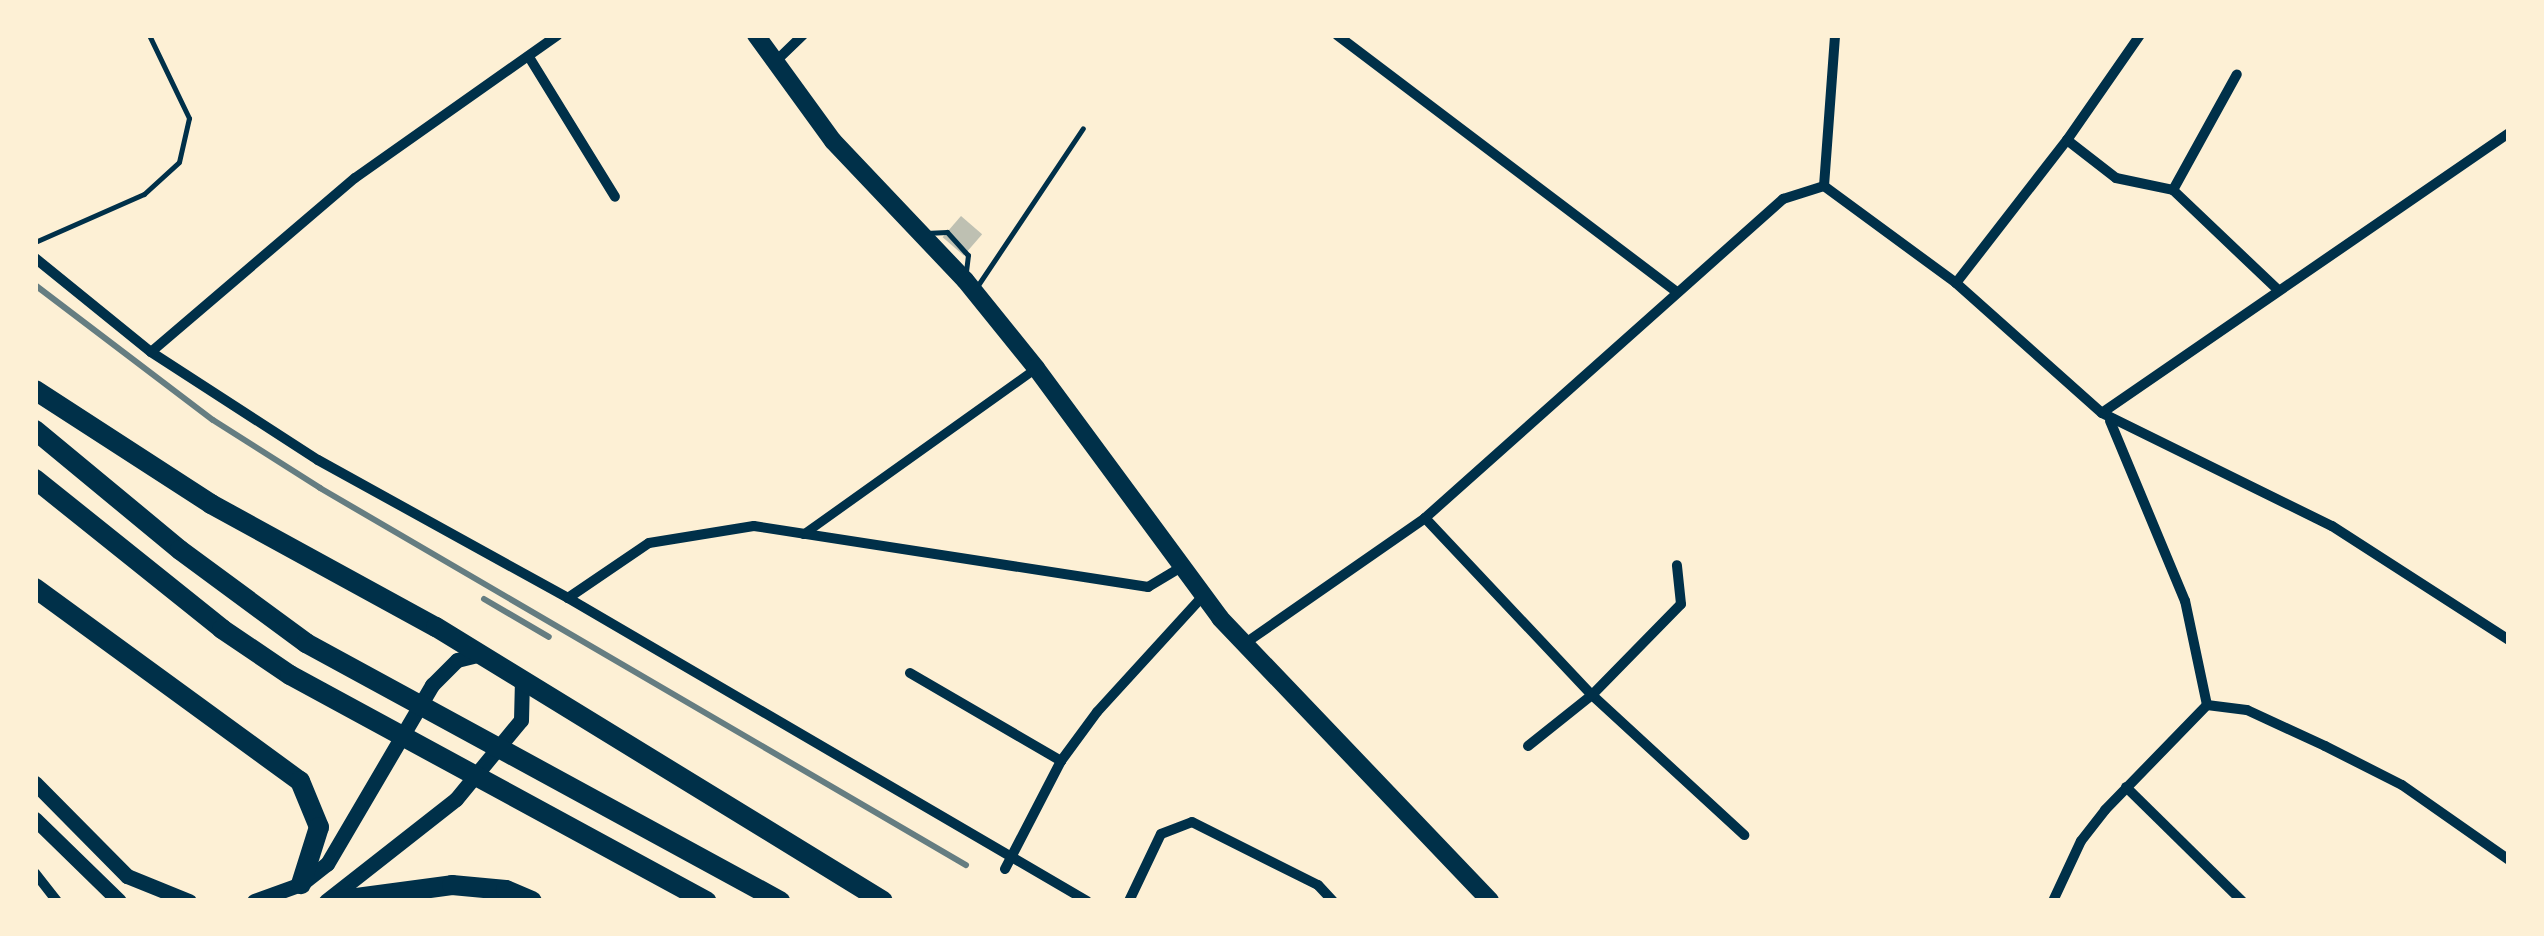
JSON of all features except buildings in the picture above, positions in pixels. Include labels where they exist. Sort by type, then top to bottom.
[{"type":"highway","points":[[35,390],[211,504],[482,654],[883,901]]},
{"type":"highway","points":[[35,430],[244,599],[384,689],[780,901]]},
{"type":"highway","points":[[35,479],[222,629],[370,717],[707,901]]},
{"type":"highway","points":[[35,588],[75,624],[300,781],[319,827],[301,884]]},
{"type":"highway","points":[[334,901],[452,885],[506,890],[532,901]]},
{"type":"main road","points":[[756,35],[833,141],[970,286],[1036,368],[1180,568],[1243,644],[1490,901]]},
{"type":"main road","points":[[254,901],[301,884],[327,864],[389,749],[444,670],[482,654]]},
{"type":"main road","points":[[326,901],[456,798],[521,720],[522,678]]},
{"type":"main road","points":[[35,783],[127,876],[189,901]]},
{"type":"main road","points":[[35,819],[119,901]]},
{"type":"street","points":[[152,352],[356,178],[558,35]]},
{"type":"street","points":[[774,62],[803,35]]},
{"type":"street","points":[[1337,35],[1677,292]]},
{"type":"street","points":[[1824,186],[1835,35]]},
{"type":"street","points":[[1956,282],[2067,140],[2140,35]]},
{"type":"street","points":[[529,56],[616,197]]},
{"type":"street","points":[[2172,190],[2236,74]]},
{"type":"street","points":[[2106,417],[2278,290],[2509,133]]},
{"type":"street","points":[[2067,140],[2116,178],[2172,190],[2278,290]]},
{"type":"street","points":[[1243,644],[1426,518],[1783,198],[1824,186]]},
{"type":"street","points":[[1824,186],[1956,282],[2106,417],[2265,489],[2509,640]]},
{"type":"street","points":[[35,258],[152,352],[318,460],[568,598],[1087,901]]},
{"type":"street","points":[[803,534],[1036,368]]},
{"type":"street","points":[[2106,417],[2185,601],[2207,705]]},
{"type":"street","points":[[1426,518],[1592,695],[1744,835]]},
{"type":"street","points":[[568,598],[649,543],[754,526],[1148,587],[1180,568]]},
{"type":"street","points":[[1528,746],[1592,695],[1682,604],[1676,565]]},
{"type":"street","points":[[1005,869],[1061,760],[1097,712],[1203,596]]},
{"type":"street","points":[[910,673],[1061,760]]},
{"type":"street","points":[[2053,901],[2081,841],[2126,787],[2207,705]]},
{"type":"street","points":[[2207,705],[2247,710],[2402,785],[2509,860]]},
{"type":"street","points":[[2126,787],[2242,901]]},
{"type":"street","points":[[1129,901],[1160,834],[1192,822],[1318,885],[1333,901]]},
{"type":"street","points":[[35,873],[56,901]]},
{"type":"lane","points":[[35,242],[144,194],[179,162],[189,118],[148,35]]},
{"type":"lane","points":[[970,286],[1083,128]]},
{"type":"railway","points":[[35,285],[213,420],[320,488],[966,865]]},
{"type":"railway","points":[[484,599],[549,637]]}]
